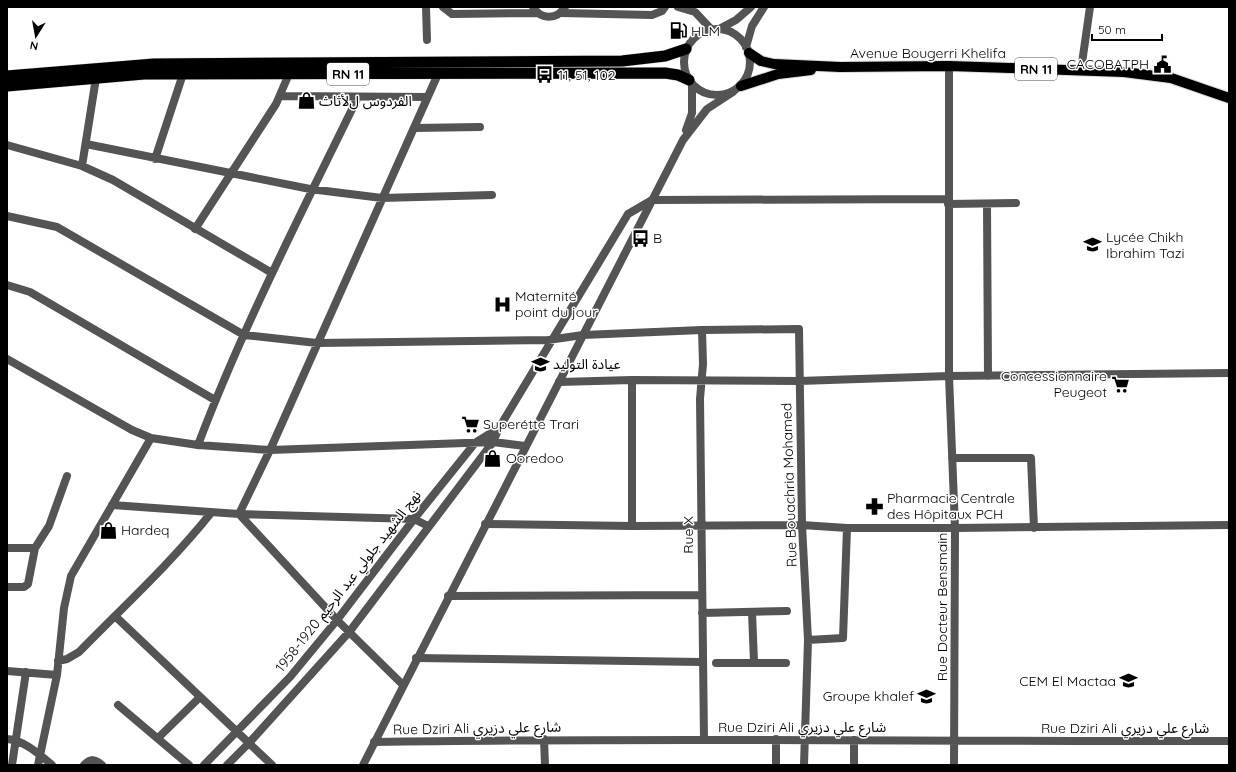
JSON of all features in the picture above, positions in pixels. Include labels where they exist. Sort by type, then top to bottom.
[{"type":"highway","name":"RN 11","points":[[7,76],[154,64],[622,61],[665,56],[686,49]]},
{"type":"highway","name":"RN 11","points":[[7,86],[96,78],[184,74],[665,73],[678,75],[690,83]]},
{"type":"main road","name":"Avenue Bougerri Khelifa","points":[[748,50],[767,63],[840,67],[949,66],[1124,72],[1171,78],[1229,98]]},
{"type":"main road","name":"Avenue Bougerri Khelifa","points":[[737,89],[778,74],[840,67]]},
{"type":"street","points":[[426,7],[427,40]]},
{"type":"street","points":[[443,7],[452,14],[535,10],[550,17],[563,10],[652,15],[662,11],[665,7]]},
{"type":"street","points":[[678,7],[695,12],[715,29],[732,33],[748,50]]},
{"type":"street","points":[[362,765],[683,140],[692,113],[690,83],[684,68],[686,49],[696,36],[736,20],[751,7]]},
{"type":"street","points":[[683,140],[707,108],[737,89],[749,71],[748,50],[752,26],[764,7]]},
{"type":"street","points":[[1081,70],[1090,7]]},
{"type":"street","name":"Rue Docteur Bensmain","points":[[949,66],[949,376],[955,528],[954,765]]},
{"type":"street","points":[[155,158],[184,74]]},
{"type":"street","points":[[195,229],[280,96],[290,74]]},
{"type":"street","points":[[239,514],[270,450],[438,74]]},
{"type":"street","points":[[82,166],[96,78]]},
{"type":"street","points":[[690,83],[698,90],[715,96],[737,89]]},
{"type":"street","points":[[280,96],[427,97]]},
{"type":"street","points":[[198,445],[215,400],[272,273],[358,97]]},
{"type":"street","points":[[414,128],[480,127]]},
{"type":"street","points":[[86,144],[230,174],[314,189],[382,198],[492,195]]},
{"type":"street","points":[[7,145],[82,166],[113,180],[272,273]]},
{"type":"street","points":[[475,443],[499,428],[628,214],[652,200],[948,201],[987,204],[1016,203]]},
{"type":"street","points":[[987,204],[988,376]]},
{"type":"street","points":[[7,216],[57,227],[244,335],[317,342],[553,339],[583,335],[702,330]]},
{"type":"street","points":[[7,285],[30,292],[215,400]]},
{"type":"street","name":"Rue Bouachria Mohamed","points":[[702,330],[799,329],[802,525],[808,640],[804,765]]},
{"type":"street","name":"Rue X","points":[[702,330],[701,595],[704,740]]},
{"type":"street","points":[[7,359],[132,430],[152,438],[198,445],[270,450],[493,442],[525,446]]},
{"type":"street","points":[[559,382],[632,380],[799,381],[949,376],[1229,373]]},
{"type":"street","points":[[632,380],[632,526]]},
{"type":"street","name":"نهج الشهيد جلولي عبد الرحيم 1920-1958","points":[[226,765],[249,743],[350,631],[493,442],[499,428]]},
{"type":"street","points":[[38,765],[57,675],[64,608],[71,576],[152,438]]},
{"type":"street","name":"نهج الشهيد جلولي عبد الرحيم 1920-1958","points":[[204,765],[238,733],[290,677],[337,620],[414,519],[475,443]]},
{"type":"street","points":[[952,458],[1031,458],[1034,528]]},
{"type":"street","points":[[7,587],[26,586],[35,548],[49,526],[67,476]]},
{"type":"street","points":[[112,506],[211,513],[414,519],[428,526]]},
{"type":"street","points":[[58,661],[67,660],[79,652],[184,547],[211,513]]},
{"type":"street","points":[[239,514],[337,620],[350,631],[403,685]]},
{"type":"street","points":[[485,524],[632,526],[802,525],[847,528],[1034,528],[1229,525]]},
{"type":"street","points":[[808,640],[843,638],[847,528]]},
{"type":"street","points":[[7,548],[35,548]]},
{"type":"street","points":[[448,596],[701,595]]},
{"type":"street","points":[[702,613],[787,611]]},
{"type":"street","points":[[752,612],[754,662]]},
{"type":"street","points":[[115,616],[272,765]]},
{"type":"street","points":[[416,658],[702,662]]},
{"type":"street","points":[[716,663],[786,663]]},
{"type":"street","points":[[7,671],[57,675]]},
{"type":"street","points":[[12,765],[11,739],[26,672]]},
{"type":"street","points":[[290,677],[302,685]]},
{"type":"street","points":[[158,738],[200,696]]},
{"type":"street","points":[[118,705],[189,765]]},
{"type":"street","points":[[11,739],[40,755],[52,765]]},
{"type":"street","points":[[776,739],[776,765]]},
{"type":"street","name":"Rue Dziri Ali شارع علي دزيري","points":[[374,742],[776,739],[954,742],[1229,741]]},
{"type":"street","points":[[544,740],[545,765]]},
{"type":"street","points":[[854,740],[854,765]]},
{"type":"street","points":[[84,765],[91,759],[94,759],[102,765]]},
{"type":"place","name":"HLM","points":[[678,31]]},
{"type":"place","name":"CACOBATPH","points":[[1162,64]]},
{"type":"place","name":"11, 51, 102","points":[[545,75]]},
{"type":"place","name":"الفردوس لﻷثاث","points":[[306,101]]},
{"type":"place","name":"B","points":[[640,238]]},
{"type":"place","name":"Lycée Chikh Ibrahim Tazi","points":[[1093,245]]},
{"type":"place","name":"Maternité point du jour","points":[[502,304]]},
{"type":"place","name":"عيادة التوليد","points":[[540,364]]},
{"type":"place","name":"Concessionnaire Peugeot","points":[[1120,384]]},
{"type":"place","name":"Superétte Trari","points":[[470,424]]},
{"type":"place","name":"Ooredoo","points":[[493,458]]},
{"type":"place","name":"Pharmacie Centrale des Hôpitaux PCH","points":[[874,506]]},
{"type":"place","name":"Hardeq","points":[[108,530]]},
{"type":"place","name":"CEM El Mactaa","points":[[1129,681]]},
{"type":"place","name":"Groupe khalef","points":[[927,696]]}]
